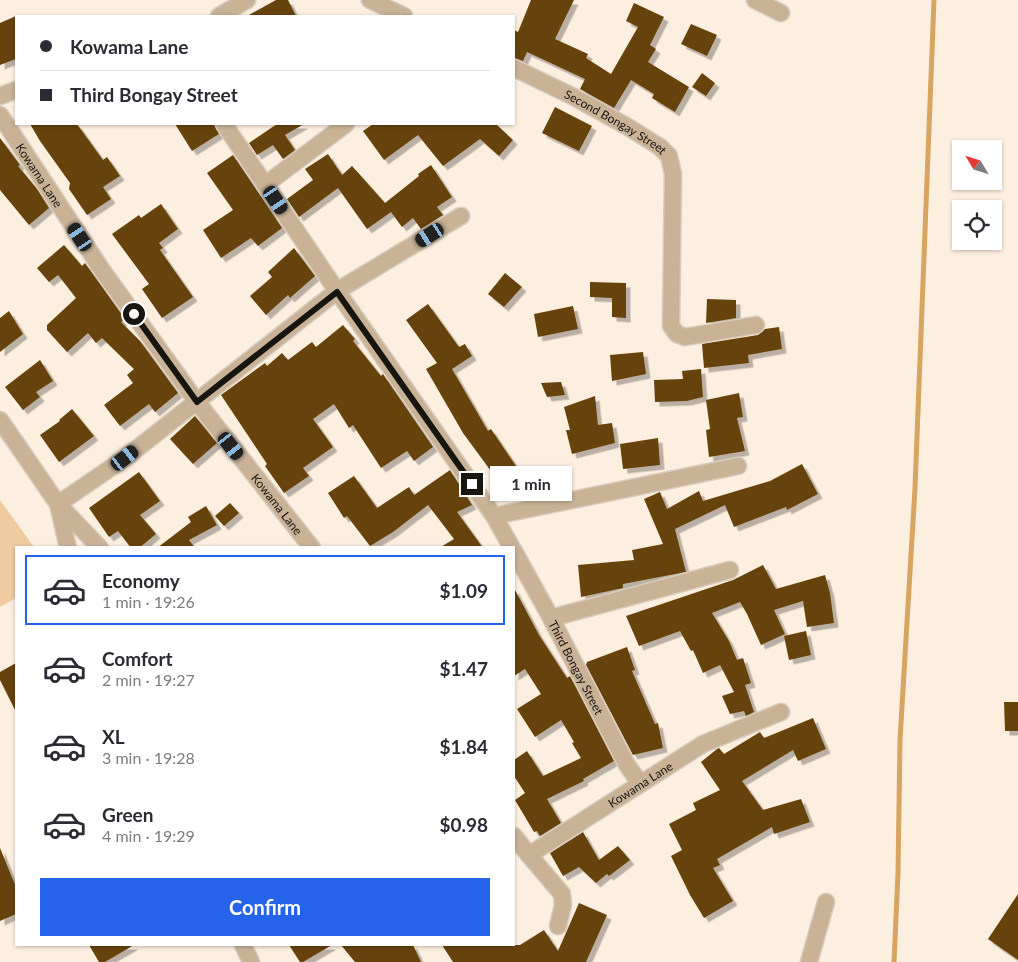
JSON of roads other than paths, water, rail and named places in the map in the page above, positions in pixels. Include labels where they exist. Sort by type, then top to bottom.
[{"type":"street","points":[[221,15],[247,0]]},
{"type":"street","points":[[370,0],[402,15]]},
{"type":"street","points":[[755,0],[781,13]]},
{"type":"street","name":"Second Bongay Street","points":[[515,68],[572,96],[628,127],[660,147],[670,156],[673,174],[671,326],[677,334],[685,337],[756,325]]},
{"type":"street","points":[[0,96],[15,90]]},
{"type":"street","name":"Kowama Lane","points":[[0,115],[102,270],[197,402],[310,546]]},
{"type":"street","points":[[225,125],[337,292],[494,516],[511,546]]},
{"type":"street","points":[[265,185],[345,125]]},
{"type":"street","points":[[58,504],[125,458],[337,292],[461,216]]},
{"type":"street","points":[[0,420],[58,504],[98,546]]},
{"type":"street","points":[[494,516],[738,466]]},
{"type":"street","points":[[58,504],[68,546]]},
{"type":"street","name":"Third Bongay Street","points":[[515,553],[551,618],[626,765],[640,783]]},
{"type":"street","points":[[551,618],[730,570]]},
{"type":"street","name":"Kowama Lane","points":[[529,855],[704,744],[781,712]]},
{"type":"street","points":[[515,837],[562,894],[563,905],[558,926]]},
{"type":"street","points":[[810,962],[826,902]]},
{"type":"street","points":[[243,946],[251,962]]},
{"type":"waterway","points":[[894,962],[898,873],[900,740],[915,488],[934,0]]}]
